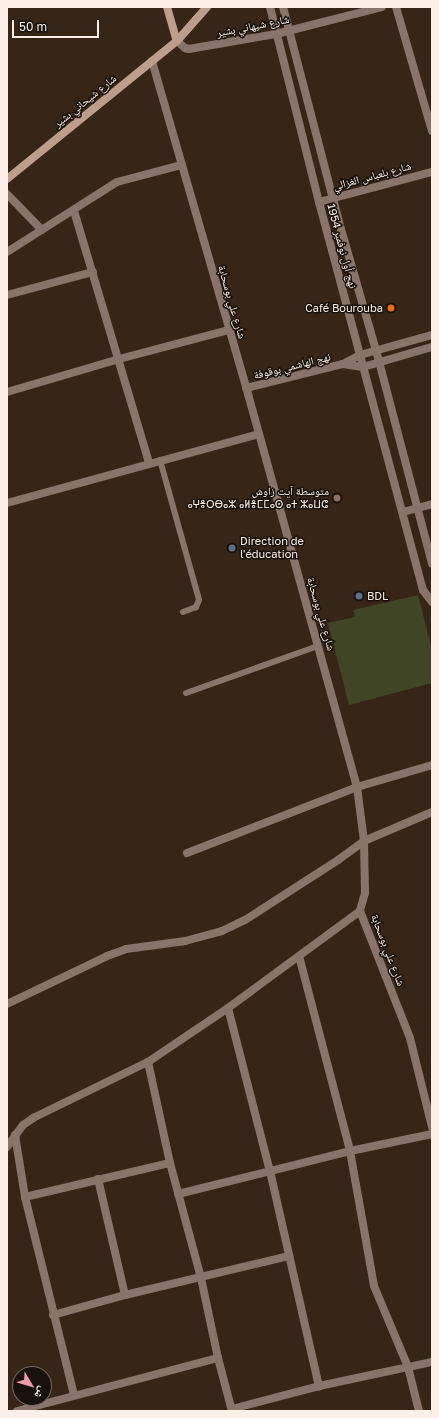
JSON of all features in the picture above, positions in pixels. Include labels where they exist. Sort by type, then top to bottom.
[{"type":"main road","points":[[167,7],[177,41]]},
{"type":"main road","name":"شارع شيحاني بشير","points":[[7,179],[177,41],[207,7]]},
{"type":"street","name":"نهج أول نوفمبر 1954","points":[[270,7],[319,202],[423,590],[432,601]]},
{"type":"street","name":"نهج أول نوفمبر 1954","points":[[283,7],[341,229],[376,350],[432,564]]},
{"type":"street","name":"شارع شيهاني بشير","points":[[177,41],[185,48],[189,49],[276,34],[382,7]]},
{"type":"street","points":[[396,7],[432,131]]},
{"type":"street","name":"شارع علي بوسحابة","points":[[152,61],[259,434],[357,787],[364,841],[365,893],[360,911],[410,1038],[432,1127]]},
{"type":"street","points":[[7,252],[74,211],[117,182],[181,165]]},
{"type":"street","name":"شارع بلعباس الغزالي","points":[[319,202],[432,172]]},
{"type":"street","points":[[7,194],[42,230]]},
{"type":"street","points":[[74,211],[149,463]]},
{"type":"street","points":[[328,233],[341,229]]},
{"type":"street","points":[[7,295],[92,272]]},
{"type":"street","points":[[7,392],[119,358],[229,330]]},
{"type":"street","name":"نهج الهاشمي بوقوفة","points":[[246,388],[343,364],[360,355],[432,335]]},
{"type":"street","name":"نهج الهاشمي بوقوفة","points":[[343,364],[363,366],[432,347]]},
{"type":"street","points":[[7,503],[259,434]]},
{"type":"street","points":[[403,512],[432,504]]},
{"type":"street","points":[[187,853],[357,787],[432,764]]},
{"type":"street","points":[[7,1004],[107,956],[126,949],[185,941],[222,931],[246,920],[338,860],[364,841],[432,812]]},
{"type":"street","points":[[7,1147],[23,1125],[34,1117],[148,1062],[228,1008],[360,911]]},
{"type":"street","points":[[299,956],[350,1151],[374,1286],[408,1366],[419,1411]]},
{"type":"street","points":[[228,1008],[270,1171],[319,1386]]},
{"type":"street","points":[[148,1062],[170,1163],[201,1278],[218,1358],[232,1410],[319,1386],[432,1362]]},
{"type":"street","points":[[178,1194],[350,1151],[432,1134]]},
{"type":"street","points":[[15,1135],[25,1197],[74,1395]]},
{"type":"street","points":[[25,1197],[170,1163]]},
{"type":"street","points":[[98,1179],[126,1295]]},
{"type":"street","points":[[53,1315],[126,1295],[289,1256]]},
{"type":"street","points":[[17,1411],[218,1358]]},
{"type":"lane","points":[[160,460],[199,596],[196,607],[183,612]]},
{"type":"lane","points":[[186,693],[318,646]]},
{"type":"green space","points":[[418,595],[432,650],[432,683],[349,705],[328,623],[355,617],[353,610]]},
{"type":"place","name":"Café Bourouba","points":[[391,308]]},
{"type":"place","name":"متوسطة آيت زاوش ⴰⵖⴻⵔⴱⴰⵣ ⴰⵍⴻⵎⵎⴰⵙ ⴰⵜ ⵣⴰⵡⵛ","points":[[337,498]]},
{"type":"place","name":"Direction de l'éducation","points":[[232,548]]},
{"type":"place","name":"BDL","points":[[359,596]]}]
